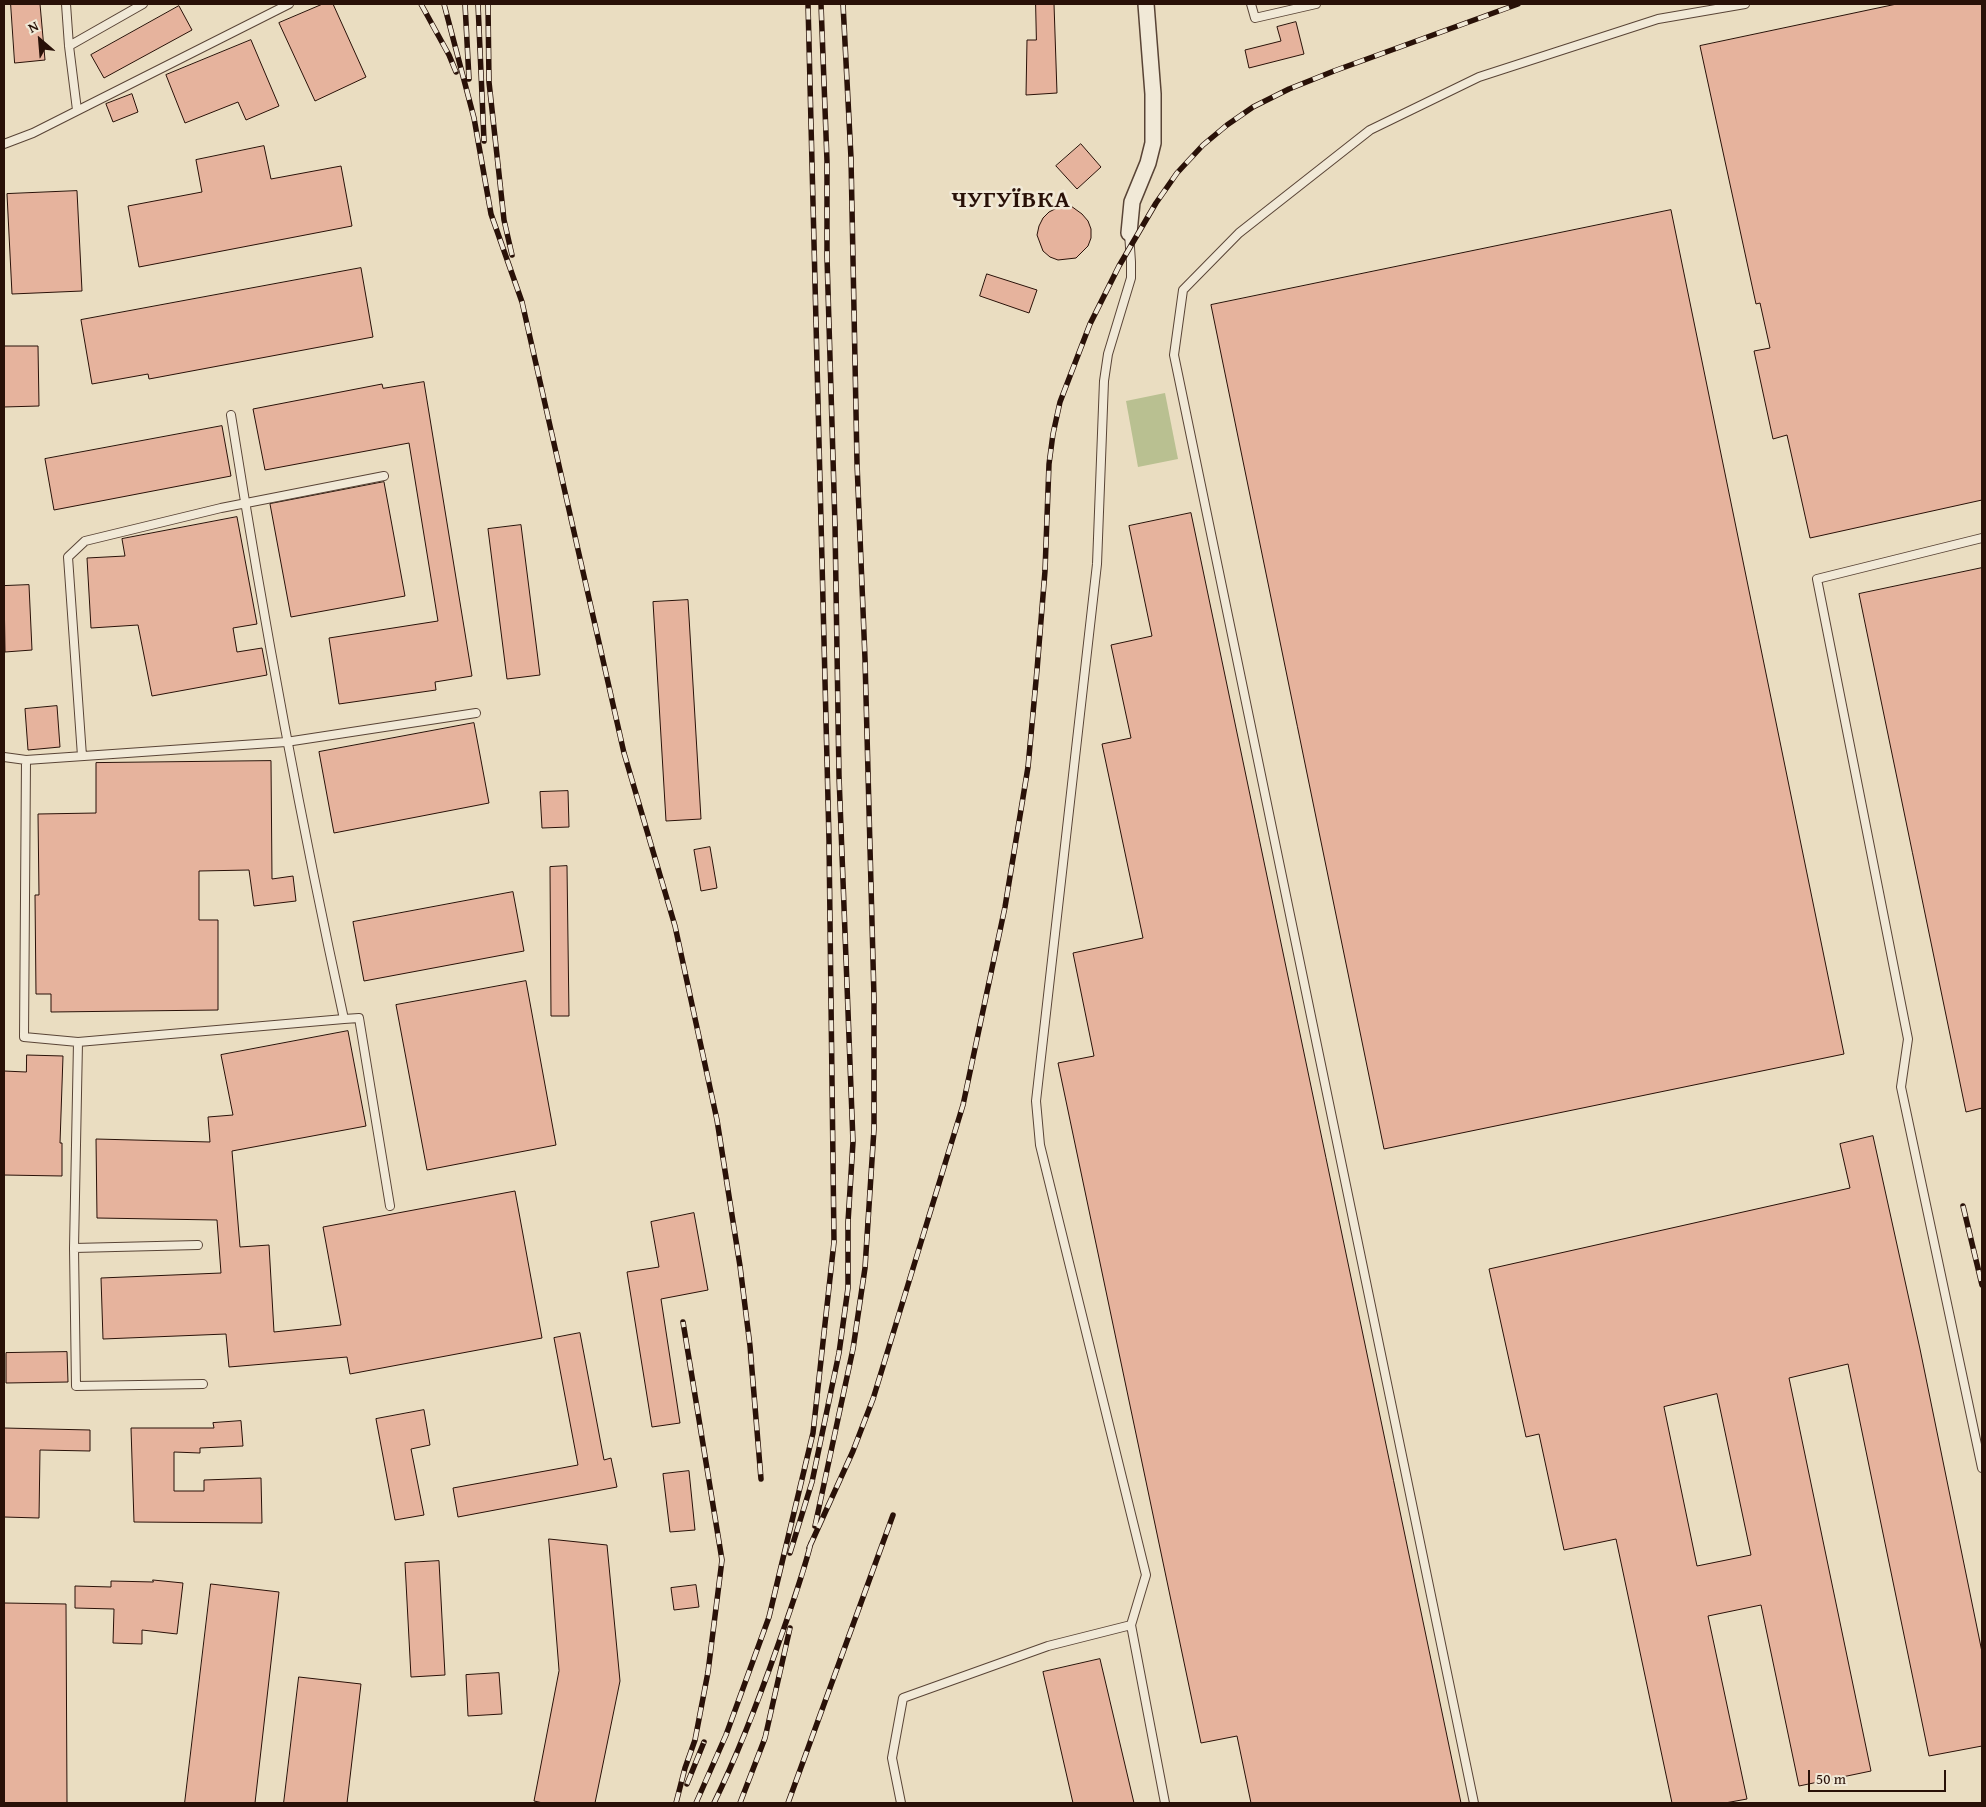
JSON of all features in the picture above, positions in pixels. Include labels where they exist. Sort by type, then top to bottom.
[{"type":"street","points":[[1128,232],[1132,202],[1148,163],[1153,143],[1153,94],[1146,4]]},
{"type":"lane","points":[[66,4],[77,110]]},
{"type":"lane","points":[[69,46],[144,4]]},
{"type":"lane","points":[[4,144],[33,132],[289,4]]},
{"type":"lane","points":[[1251,4],[1255,18],[1316,4]]},
{"type":"lane","points":[[1474,1803],[1174,356],[1183,290],[1239,233],[1370,130],[1480,77],[1658,19],[1745,4]]},
{"type":"lane","points":[[1128,232],[1131,262],[1130,283],[1108,354],[1104,380],[1097,564],[1036,1101],[1040,1145],[1146,1576],[1131,1625],[1165,1803]]},
{"type":"lane","points":[[231,415],[286,742],[344,1019]]},
{"type":"lane","points":[[82,756],[68,557],[85,541],[245,503],[384,476]]},
{"type":"lane","points":[[1982,538],[1817,579],[1908,1039],[1902,1087],[1982,1468]]},
{"type":"lane","points":[[4,757],[26,760],[286,742],[476,713]]},
{"type":"lane","points":[[26,760],[24,1037],[78,1042],[359,1018],[390,1206]]},
{"type":"lane","points":[[78,1042],[74,1248],[76,1386],[203,1384]]},
{"type":"lane","points":[[74,1248],[198,1245]]},
{"type":"lane","points":[[901,1803],[892,1758],[903,1698],[1048,1646],[1131,1625]]},
{"type":"green space","points":[[1165,393],[1178,459],[1138,467],[1126,401]]},
{"type":"building","points":[[11,4],[40,4],[45,60],[15,63]]},
{"type":"building","points":[[323,4],[333,4],[366,77],[315,101],[279,23]]},
{"type":"building","points":[[1036,4],[1054,4],[1057,93],[1026,95],[1027,40],[1036,40]]},
{"type":"building","points":[[1897,4],[1982,4],[1982,500],[1810,538],[1787,435],[1773,439],[1754,351],[1770,348],[1760,303],[1756,304],[1700,46]]},
{"type":"building","points":[[179,6],[192,30],[104,78],[91,55]]},
{"type":"building","points":[[1296,22],[1304,54],[1249,68],[1245,50],[1281,41],[1277,27]]},
{"type":"building","points":[[251,40],[279,106],[246,120],[238,102],[185,123],[166,75]]},
{"type":"building","points":[[132,94],[138,112],[113,122],[106,104]]},
{"type":"building","points":[[1081,144],[1101,167],[1077,189],[1056,166]]},
{"type":"building","points":[[264,146],[271,179],[341,166],[352,226],[139,267],[128,206],[202,192],[196,160]]},
{"type":"building","points":[[77,191],[82,291],[12,294],[7,194]]},
{"type":"building","points":[[1071,206],[1088,221],[1091,229],[1091,238],[1088,246],[1076,258],[1058,260],[1050,257],[1043,251],[1037,235],[1039,226],[1049,212],[1057,208]]},
{"type":"building","points":[[1671,210],[1844,1054],[1384,1149],[1211,305]]},
{"type":"building","points":[[361,268],[373,337],[149,379],[148,374],[92,384],[81,320]]},
{"type":"building","points":[[987,274],[1037,290],[1029,313],[980,296]]},
{"type":"building","points":[[4,346],[38,346],[39,406],[4,407]]},
{"type":"building","points":[[424,382],[472,676],[435,682],[436,690],[339,704],[329,638],[438,621],[409,443],[265,470],[253,409],[382,384],[383,388]]},
{"type":"building","points":[[222,426],[231,476],[54,510],[45,459]]},
{"type":"building","points":[[384,482],[405,596],[291,617],[270,504]]},
{"type":"building","points":[[1191,513],[1461,1803],[1251,1803],[1237,1736],[1201,1743],[1058,1063],[1094,1056],[1073,953],[1143,938],[1102,744],[1131,738],[1111,645],[1152,636],[1129,526]]},
{"type":"building","points":[[237,517],[257,624],[233,628],[237,652],[262,648],[267,675],[152,696],[138,625],[91,628],[87,558],[125,556],[122,539]]},
{"type":"building","points":[[521,525],[540,675],[507,679],[488,529]]},
{"type":"building","points":[[1982,568],[1982,1108],[1966,1112],[1859,594]]},
{"type":"building","points":[[29,585],[32,650],[5,652],[4,586]]},
{"type":"building","points":[[688,600],[701,819],[666,821],[653,602]]},
{"type":"building","points":[[57,706],[60,747],[28,750],[25,709]]},
{"type":"building","points":[[474,723],[489,803],[334,833],[319,752]]},
{"type":"building","points":[[271,761],[272,879],[293,876],[296,901],[254,906],[249,870],[199,871],[199,920],[218,920],[218,1010],[51,1012],[51,994],[36,994],[35,895],[39,895],[38,814],[96,813],[96,763]]},
{"type":"building","points":[[568,791],[569,827],[542,828],[540,792]]},
{"type":"building","points":[[710,847],[717,888],[701,891],[694,850]]},
{"type":"building","points":[[567,866],[569,1016],[551,1016],[550,867]]},
{"type":"building","points":[[513,892],[524,951],[364,981],[353,922]]},
{"type":"building","points":[[526,981],[556,1145],[427,1170],[396,1005]]},
{"type":"building","points":[[348,1031],[366,1126],[232,1151],[240,1247],[269,1245],[274,1332],[341,1325],[323,1227],[515,1191],[542,1338],[350,1374],[347,1357],[229,1367],[226,1334],[103,1339],[101,1278],[221,1273],[217,1220],[97,1218],[96,1139],[210,1142],[208,1117],[233,1115],[221,1055]]},
{"type":"building","points":[[27,1055],[63,1056],[60,1143],[62,1143],[62,1176],[4,1175],[4,1071],[26,1072]]},
{"type":"building","points":[[1873,1136],[1920,1349],[1982,1652],[1982,1746],[1929,1756],[1848,1364],[1789,1378],[1871,1771],[1799,1786],[1761,1605],[1708,1616],[1747,1799],[1725,1803],[1672,1803],[1616,1539],[1564,1550],[1539,1434],[1526,1437],[1489,1269],[1850,1188],[1840,1144]],"holes":[[[1717,1394],[1751,1555],[1697,1566],[1664,1407]]]},
{"type":"building","points":[[694,1213],[708,1290],[661,1299],[680,1423],[652,1427],[627,1272],[659,1267],[651,1222]]},
{"type":"building","points":[[580,1333],[604,1460],[611,1458],[617,1487],[458,1517],[453,1488],[578,1465],[554,1338]]},
{"type":"building","points":[[67,1352],[68,1382],[6,1383],[6,1353]]},
{"type":"building","points":[[424,1410],[430,1445],[411,1449],[424,1515],[395,1520],[376,1419]]},
{"type":"building","points":[[241,1421],[243,1446],[200,1448],[200,1453],[174,1452],[174,1491],[204,1491],[204,1480],[261,1478],[262,1523],[134,1522],[131,1428],[214,1428],[213,1423]]},
{"type":"building","points":[[4,1428],[90,1430],[90,1451],[40,1450],[39,1518],[4,1517]]},
{"type":"building","points":[[689,1471],[695,1530],[670,1532],[663,1474]]},
{"type":"building","points":[[549,1539],[607,1545],[620,1681],[595,1803],[543,1803],[534,1801],[559,1671]]},
{"type":"building","points":[[439,1561],[445,1675],[411,1677],[405,1563]]},
{"type":"building","points":[[153,1580],[183,1583],[177,1634],[142,1630],[142,1644],[113,1643],[114,1609],[75,1608],[75,1586],[111,1587],[111,1581],[153,1582]]},
{"type":"building","points":[[211,1584],[279,1592],[255,1803],[185,1803]]},
{"type":"building","points":[[696,1585],[699,1607],[674,1610],[671,1588]]},
{"type":"building","points":[[4,1603],[66,1604],[67,1803],[4,1803]]},
{"type":"building","points":[[1100,1659],[1134,1803],[1073,1803],[1043,1672]]},
{"type":"building","points":[[499,1673],[502,1714],[468,1716],[466,1675]]},
{"type":"building","points":[[299,1677],[361,1684],[347,1803],[284,1803]]},
{"type":"railway","points":[[421,4],[449,55],[456,72]]},
{"type":"railway","points":[[444,4],[474,118],[491,214],[522,302],[624,753],[675,926],[717,1120],[740,1266],[750,1346],[761,1479]]},
{"type":"railway","points":[[465,4],[469,79]]},
{"type":"railway","points":[[478,4],[484,141]]},
{"type":"railway","points":[[488,4],[489,82],[504,220],[512,255]]},
{"type":"railway","points":[[696,1803],[726,1735],[769,1617],[813,1433],[834,1242],[829,840],[808,4]]},
{"type":"railway","points":[[790,1553],[812,1482],[839,1353],[848,1288],[848,1222],[853,1142],[839,776],[835,525],[827,257],[827,161],[821,4]]},
{"type":"railway","points":[[815,1526],[853,1349],[865,1268],[874,1129],[874,998],[865,659],[857,463],[851,158],[843,4]]},
{"type":"railway","points":[[809,1548],[853,1451],[873,1399],[963,1105],[1005,907],[1028,767],[1045,571],[1049,464],[1053,434],[1060,402],[1090,324],[1119,266],[1156,203],[1177,173],[1203,145],[1227,125],[1253,107],[1289,89],[1518,4]]},
{"type":"railway","points":[[1963,1206],[1982,1285]]},
{"type":"railway","points":[[676,1803],[695,1740],[708,1672],[722,1560],[683,1322]]},
{"type":"railway","points":[[788,1803],[893,1515]]},
{"type":"railway","points":[[714,1803],[764,1685],[796,1594],[811,1543]]},
{"type":"railway","points":[[740,1803],[765,1738],[790,1628]]},
{"type":"railway","points":[[687,1784],[704,1742]]},
{"type":"district","name":"ЧУГУЇВКА","points":[[1011,201]]}]
